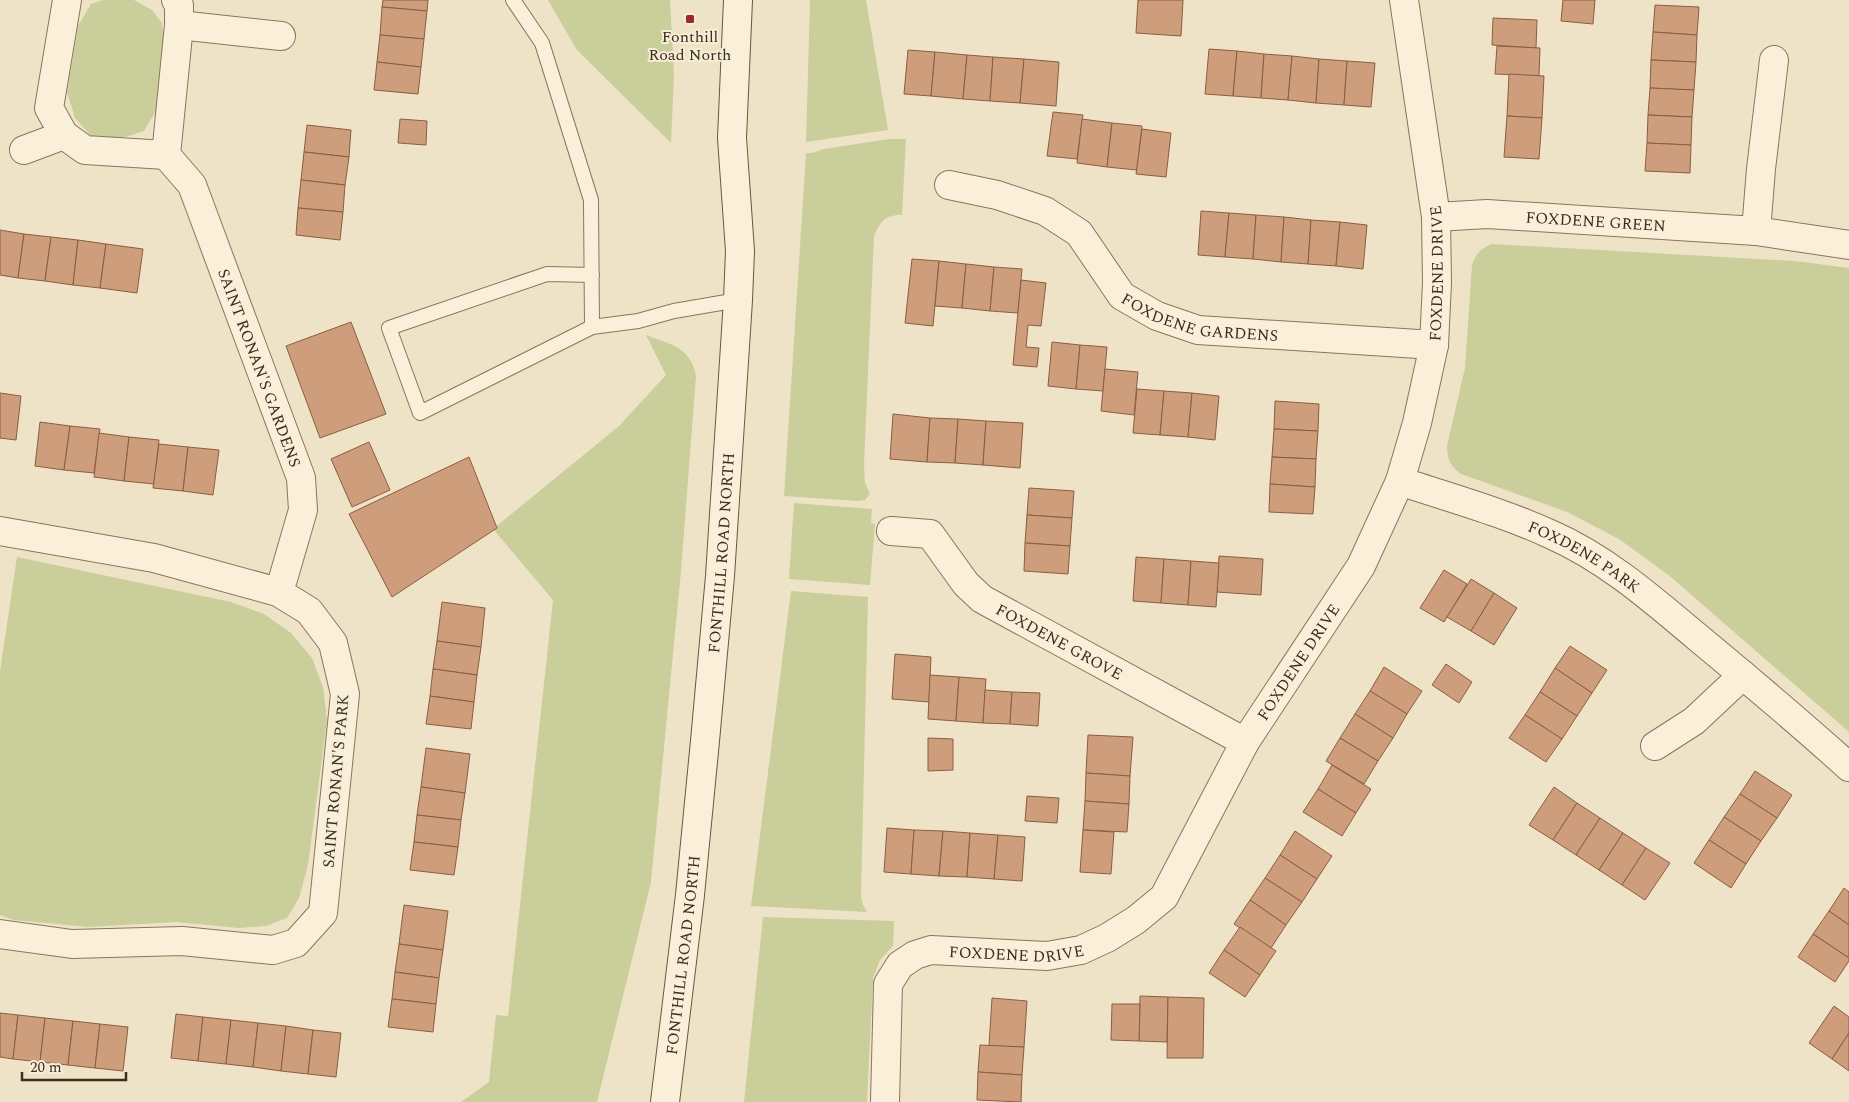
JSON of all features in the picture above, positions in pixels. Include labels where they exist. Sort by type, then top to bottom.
[{"type":"street","points":[[67,0],[50,108],[64,135],[85,150],[166,155],[178,12],[281,36]]},
{"type":"street","name":"FONTHILL ROAD NORTH","points":[[665,1102],[690,895],[720,576],[740,251],[732,138],[738,0]]},
{"type":"street","name":"FOXDENE DRIVE","points":[[885,1102],[888,984],[900,966],[915,955],[932,950],[1046,956],[1081,950],[1107,938],[1136,920],[1164,897],[1245,742],[1361,566],[1400,481],[1417,424],[1434,345],[1437,283],[1436,217],[1404,0]]},
{"type":"street","points":[[1756,231],[1761,169],[1774,60]]},
{"type":"street","points":[[24,150],[64,135]]},
{"type":"street","name":"SAINT RONAN'S GARDENS","points":[[166,155],[192,185],[302,478],[303,510],[284,579],[278,592]]},
{"type":"street","name":"FOXDENE GARDENS","points":[[948,185],[997,195],[1045,211],[1079,233],[1122,296],[1157,316],[1198,330],[1434,345]]},
{"type":"street","name":"FOXDENE GREEN","points":[[1436,217],[1487,214],[1756,231],[1849,245]]},
{"type":"street","name":"FOXDENE PARK","points":[[1400,481],[1551,534],[1592,557],[1640,589],[1849,766]]},
{"type":"street","name":"SAINT RONAN'S PARK","points":[[0,531],[154,558],[278,592],[309,610],[333,643],[345,694],[323,913],[296,943],[273,950],[182,941],[72,944],[0,934]]},
{"type":"street","name":"FOXDENE GROVE","points":[[891,531],[930,534],[966,584],[982,599],[1245,742]]},
{"type":"street","points":[[1656,746],[1694,721],[1743,675]]},
{"type":"lane","points":[[513,0],[542,43],[591,200],[592,327]]},
{"type":"lane","points":[[592,276],[547,274],[389,328],[420,413],[592,327],[638,321],[674,311],[738,300]]},
{"type":"green space","points":[[103,0],[134,0],[152,10],[162,23],[165,46],[157,109],[144,131],[119,139],[91,136],[75,118],[67,92],[78,26],[91,4]]},
{"type":"green space","points":[[548,0],[670,0],[674,75],[671,143],[577,50]]},
{"type":"green space","points":[[810,0],[866,0],[888,130],[806,142]]},
{"type":"green space","points":[[889,139],[906,139],[902,215],[891,216],[884,220],[874,236],[864,465],[865,483],[870,494],[865,500],[858,501],[784,496],[806,153]]},
{"type":"green space","points":[[1492,244],[1795,261],[1849,268],[1849,732],[1671,577],[1619,539],[1567,512],[1461,474],[1454,468],[1448,455],[1447,446],[1465,368],[1472,265],[1479,252]]},
{"type":"green space","points":[[646,335],[678,348],[689,359],[696,376],[681,571],[651,882],[597,1102],[461,1102],[489,1082],[496,1015],[508,1016],[553,600],[493,529],[619,426],[666,375]]},
{"type":"green space","points":[[794,503],[872,509],[871,523],[875,524],[870,585],[789,579]]},
{"type":"green space","points":[[17,557],[231,602],[264,614],[291,633],[312,658],[323,687],[327,720],[308,865],[299,898],[287,918],[266,926],[239,928],[176,922],[88,927],[14,920],[0,915],[0,671]]},
{"type":"green space","points":[[791,591],[868,597],[861,897],[867,912],[751,906]]},
{"type":"green space","points":[[763,917],[894,921],[893,946],[880,960],[873,978],[867,1102],[744,1102]]},
{"type":"building","points":[[383,0],[428,0],[427,11],[382,7]]},
{"type":"building","points":[[1138,0],[1183,0],[1181,36],[1136,33]]},
{"type":"building","points":[[1563,0],[1595,0],[1593,24],[1561,21]]},
{"type":"building","points":[[1655,5],[1699,7],[1697,35],[1653,32]]},
{"type":"building","points":[[382,7],[427,11],[424,39],[380,35]]},
{"type":"building","points":[[1493,18],[1537,20],[1536,48],[1492,45]]},
{"type":"building","points":[[1653,32],[1697,35],[1696,62],[1651,60]]},
{"type":"building","points":[[380,35],[424,39],[421,67],[377,62]]},
{"type":"building","points":[[1497,46],[1540,48],[1539,76],[1495,74]]},
{"type":"building","points":[[1209,49],[1237,51],[1233,96],[1205,94]]},
{"type":"building","points":[[908,50],[935,52],[931,96],[904,94]]},
{"type":"building","points":[[1237,51],[1264,54],[1261,98],[1233,96]]},
{"type":"building","points":[[935,52],[967,55],[963,99],[931,96]]},
{"type":"building","points":[[1264,54],[1292,56],[1288,100],[1261,98]]},
{"type":"building","points":[[967,55],[993,57],[990,101],[963,99]]},
{"type":"building","points":[[1292,56],[1319,59],[1316,103],[1288,100]]},
{"type":"building","points":[[993,57],[1024,59],[1020,103],[990,101]]},
{"type":"building","points":[[1024,59],[1059,62],[1056,106],[1020,103]]},
{"type":"building","points":[[1319,59],[1347,61],[1344,105],[1316,103]]},
{"type":"building","points":[[1651,60],[1696,62],[1694,90],[1650,88]]},
{"type":"building","points":[[1347,61],[1375,63],[1371,107],[1344,105]]},
{"type":"building","points":[[377,62],[421,67],[418,94],[374,90]]},
{"type":"building","points":[[1509,74],[1544,76],[1542,118],[1507,116]]},
{"type":"building","points":[[1650,88],[1694,90],[1692,117],[1648,115]]},
{"type":"building","points":[[1053,112],[1083,115],[1077,159],[1047,156]]},
{"type":"building","points":[[1648,115],[1692,117],[1691,145],[1647,143]]},
{"type":"building","points":[[1507,116],[1542,118],[1539,159],[1504,157]]},
{"type":"building","points":[[400,119],[427,121],[426,145],[398,143]]},
{"type":"building","points":[[1082,119],[1112,123],[1107,167],[1077,163]]},
{"type":"building","points":[[1112,123],[1142,126],[1137,170],[1107,167]]},
{"type":"building","points":[[307,125],[351,130],[349,157],[304,152]]},
{"type":"building","points":[[1142,129],[1171,133],[1166,177],[1136,174]]},
{"type":"building","points":[[1647,143],[1691,145],[1690,173],[1645,171]]},
{"type":"building","points":[[304,152],[349,157],[345,185],[301,180]]},
{"type":"building","points":[[301,180],[345,185],[343,212],[298,208]]},
{"type":"building","points":[[298,208],[343,212],[340,240],[296,235]]},
{"type":"building","points":[[1201,211],[1229,213],[1225,257],[1198,255]]},
{"type":"building","points":[[1229,213],[1256,215],[1253,259],[1225,257]]},
{"type":"building","points":[[1256,215],[1284,217],[1281,262],[1253,259]]},
{"type":"building","points":[[1284,217],[1311,220],[1308,264],[1281,262]]},
{"type":"building","points":[[1311,220],[1340,222],[1336,266],[1308,264]]},
{"type":"building","points":[[1340,222],[1367,225],[1363,269],[1336,266]]},
{"type":"building","points":[[0,230],[24,234],[18,278],[0,275]]},
{"type":"building","points":[[24,234],[51,237],[45,281],[18,278]]},
{"type":"building","points":[[51,237],[78,240],[73,285],[45,281]]},
{"type":"building","points":[[78,240],[106,244],[100,288],[73,285]]},
{"type":"building","points":[[106,244],[143,249],[137,293],[100,288]]},
{"type":"building","points":[[912,259],[939,261],[933,326],[905,323]]},
{"type":"building","points":[[939,261],[966,264],[962,308],[935,306]]},
{"type":"building","points":[[966,264],[994,267],[990,311],[962,308]]},
{"type":"building","points":[[994,267],[1022,269],[1018,313],[990,311]]},
{"type":"building","points":[[1021,280],[1046,283],[1041,326],[1028,325],[1026,347],[1039,348],[1037,367],[1013,365]]},
{"type":"building","points":[[351,322],[386,414],[320,438],[286,346]]},
{"type":"building","points":[[1052,342],[1080,345],[1076,389],[1048,386]]},
{"type":"building","points":[[1080,345],[1107,347],[1103,391],[1076,389]]},
{"type":"building","points":[[1105,369],[1138,372],[1134,415],[1101,411]]},
{"type":"building","points":[[1137,389],[1164,391],[1160,435],[1133,433]]},
{"type":"building","points":[[1164,391],[1192,393],[1188,437],[1160,435]]},
{"type":"building","points":[[0,393],[21,396],[16,440],[0,438]]},
{"type":"building","points":[[1192,393],[1219,396],[1215,440],[1188,437]]},
{"type":"building","points":[[1275,401],[1319,404],[1318,431],[1274,429]]},
{"type":"building","points":[[893,414],[930,418],[927,462],[890,459]]},
{"type":"building","points":[[930,418],[958,419],[955,463],[927,462]]},
{"type":"building","points":[[958,419],[986,421],[983,465],[955,463]]},
{"type":"building","points":[[986,421],[1023,423],[1020,468],[983,465]]},
{"type":"building","points":[[40,422],[70,426],[64,470],[35,466]]},
{"type":"building","points":[[70,426],[100,429],[94,473],[64,470]]},
{"type":"building","points":[[1274,429],[1318,431],[1316,459],[1272,457]]},
{"type":"building","points":[[99,433],[129,437],[124,481],[94,477]]},
{"type":"building","points":[[129,437],[159,440],[154,484],[124,481]]},
{"type":"building","points":[[369,442],[390,490],[352,507],[331,459]]},
{"type":"building","points":[[159,444],[188,447],[183,491],[153,488]]},
{"type":"building","points":[[188,447],[219,450],[213,495],[183,491]]},
{"type":"building","points":[[469,457],[497,528],[392,597],[349,514]]},
{"type":"building","points":[[1272,457],[1316,459],[1315,487],[1270,484]]},
{"type":"building","points":[[1270,484],[1315,487],[1313,514],[1269,512]]},
{"type":"building","points":[[1029,488],[1074,491],[1072,518],[1027,515]]},
{"type":"building","points":[[1027,515],[1072,518],[1070,546],[1025,543]]},
{"type":"building","points":[[1025,543],[1070,546],[1068,574],[1024,571]]},
{"type":"building","points":[[1219,556],[1263,559],[1261,595],[1217,592]]},
{"type":"building","points":[[1136,557],[1164,559],[1161,603],[1133,601]]},
{"type":"building","points":[[1164,559],[1191,561],[1188,605],[1161,603]]},
{"type":"building","points":[[1191,561],[1219,563],[1216,607],[1188,605]]},
{"type":"building","points":[[1444,570],[1467,584],[1444,622],[1420,608]]},
{"type":"building","points":[[1471,579],[1494,593],[1471,631],[1447,617]]},
{"type":"building","points":[[1494,593],[1517,608],[1494,645],[1471,631]]},
{"type":"building","points":[[442,602],[485,608],[481,647],[437,641]]},
{"type":"building","points":[[437,641],[481,647],[477,675],[433,669]]},
{"type":"building","points":[[1570,646],[1607,670],[1592,693],[1555,668]]},
{"type":"building","points":[[895,654],[931,657],[929,702],[892,699]]},
{"type":"building","points":[[1446,664],[1472,682],[1459,703],[1432,685]]},
{"type":"building","points":[[1384,667],[1422,691],[1407,714],[1370,691]]},
{"type":"building","points":[[1555,668],[1592,693],[1577,716],[1540,692]]},
{"type":"building","points":[[433,669],[477,675],[474,702],[430,696]]},
{"type":"building","points":[[930,675],[959,677],[956,721],[928,719]]},
{"type":"building","points":[[959,677],[986,679],[983,723],[956,721]]},
{"type":"building","points":[[985,690],[1012,692],[1010,724],[983,723]]},
{"type":"building","points":[[1370,691],[1407,714],[1393,738],[1355,714]]},
{"type":"building","points":[[1012,692],[1040,693],[1038,726],[1010,724]]},
{"type":"building","points":[[1540,692],[1577,716],[1562,739],[1525,715]]},
{"type":"building","points":[[430,696],[474,702],[471,729],[426,724]]},
{"type":"building","points":[[1355,714],[1393,738],[1378,761],[1340,738]]},
{"type":"building","points":[[1525,715],[1562,739],[1546,762],[1509,738]]},
{"type":"building","points":[[1088,735],[1133,737],[1130,776],[1086,773]]},
{"type":"building","points":[[928,738],[953,739],[953,770],[928,771]]},
{"type":"building","points":[[1340,738],[1378,761],[1364,784],[1326,761]]},
{"type":"building","points":[[426,748],[470,754],[465,793],[421,787]]},
{"type":"building","points":[[1332,765],[1371,789],[1356,813],[1318,789]]},
{"type":"building","points":[[1755,771],[1792,795],[1777,818],[1740,794]]},
{"type":"building","points":[[1086,773],[1130,776],[1129,804],[1085,801]]},
{"type":"building","points":[[421,787],[465,793],[461,820],[417,815]]},
{"type":"building","points":[[1554,787],[1577,803],[1553,840],[1529,825]]},
{"type":"building","points":[[1318,789],[1356,813],[1342,836],[1303,812]]},
{"type":"building","points":[[1740,794],[1777,818],[1761,841],[1724,817]]},
{"type":"building","points":[[1027,796],[1059,798],[1057,823],[1025,821]]},
{"type":"building","points":[[1085,801],[1129,804],[1127,832],[1083,830]]},
{"type":"building","points":[[1577,803],[1600,818],[1576,855],[1553,840]]},
{"type":"building","points":[[417,815],[461,820],[458,847],[414,842]]},
{"type":"building","points":[[1724,817],[1761,841],[1746,864],[1709,840]]},
{"type":"building","points":[[1600,818],[1623,833],[1599,870],[1576,855]]},
{"type":"building","points":[[887,828],[914,830],[911,874],[884,872]]},
{"type":"building","points":[[914,830],[943,831],[939,876],[911,874]]},
{"type":"building","points":[[1083,830],[1114,832],[1111,874],[1080,872]]},
{"type":"building","points":[[943,831],[970,833],[967,877],[939,876]]},
{"type":"building","points":[[1295,831],[1332,856],[1317,879],[1280,855]]},
{"type":"building","points":[[970,833],[998,835],[994,879],[967,877]]},
{"type":"building","points":[[1623,833],[1646,848],[1622,885],[1599,870]]},
{"type":"building","points":[[998,835],[1025,837],[1022,881],[994,879]]},
{"type":"building","points":[[1709,840],[1746,864],[1731,888],[1694,863]]},
{"type":"building","points":[[414,842],[458,847],[454,875],[410,870]]},
{"type":"building","points":[[1646,848],[1670,863],[1645,900],[1622,885]]},
{"type":"building","points":[[1280,855],[1317,879],[1302,902],[1265,878]]},
{"type":"building","points":[[1265,878],[1302,902],[1286,925],[1250,900]]},
{"type":"building","points":[[1844,888],[1849,892],[1849,925],[1829,911]]},
{"type":"building","points":[[1250,900],[1286,925],[1271,948],[1234,924]]},
{"type":"building","points":[[404,905],[448,911],[443,950],[399,944]]},
{"type":"building","points":[[1829,911],[1849,925],[1849,958],[1813,934]]},
{"type":"building","points":[[1240,927],[1276,951],[1260,975],[1224,950]]},
{"type":"building","points":[[1813,934],[1849,958],[1849,961],[1835,982],[1798,957]]},
{"type":"building","points":[[399,944],[443,950],[439,978],[395,972]]},
{"type":"building","points":[[1224,950],[1260,975],[1245,997],[1209,973]]},
{"type":"building","points":[[395,972],[439,978],[436,1004],[392,999]]},
{"type":"building","points":[[1140,996],[1168,997],[1167,1042],[1139,1041]]},
{"type":"building","points":[[1168,997],[1204,998],[1203,1058],[1167,1058]]},
{"type":"building","points":[[992,998],[1027,1001],[1024,1047],[989,1046]]},
{"type":"building","points":[[392,999],[436,1004],[433,1032],[388,1027]]},
{"type":"building","points":[[1112,1004],[1140,1004],[1139,1041],[1111,1040]]},
{"type":"building","points":[[1834,1006],[1849,1017],[1849,1033],[1832,1059],[1809,1043]]},
{"type":"building","points":[[0,1013],[18,1015],[13,1059],[0,1057]]},
{"type":"building","points":[[176,1014],[203,1017],[198,1061],[171,1058]]},
{"type":"building","points":[[18,1015],[45,1018],[40,1062],[13,1059]]},
{"type":"building","points":[[203,1017],[231,1020],[226,1064],[198,1061]]},
{"type":"building","points":[[45,1018],[73,1021],[68,1065],[40,1062]]},
{"type":"building","points":[[231,1020],[258,1023],[253,1067],[226,1064]]},
{"type":"building","points":[[73,1021],[100,1024],[95,1068],[68,1065]]},
{"type":"building","points":[[258,1023],[286,1026],[281,1071],[253,1067]]},
{"type":"building","points":[[100,1024],[128,1027],[123,1071],[95,1068]]},
{"type":"building","points":[[286,1026],[313,1030],[308,1074],[281,1071]]},
{"type":"building","points":[[313,1030],[341,1033],[336,1077],[308,1074]]},
{"type":"building","points":[[1849,1033],[1849,1071],[1832,1059]]},
{"type":"building","points":[[980,1045],[1024,1047],[1022,1075],[978,1072]]},
{"type":"building","points":[[978,1072],[1022,1075],[1021,1102],[977,1100]]},
{"type":"place","name":"Fonthill Road North","points":[[690,19]]}]
